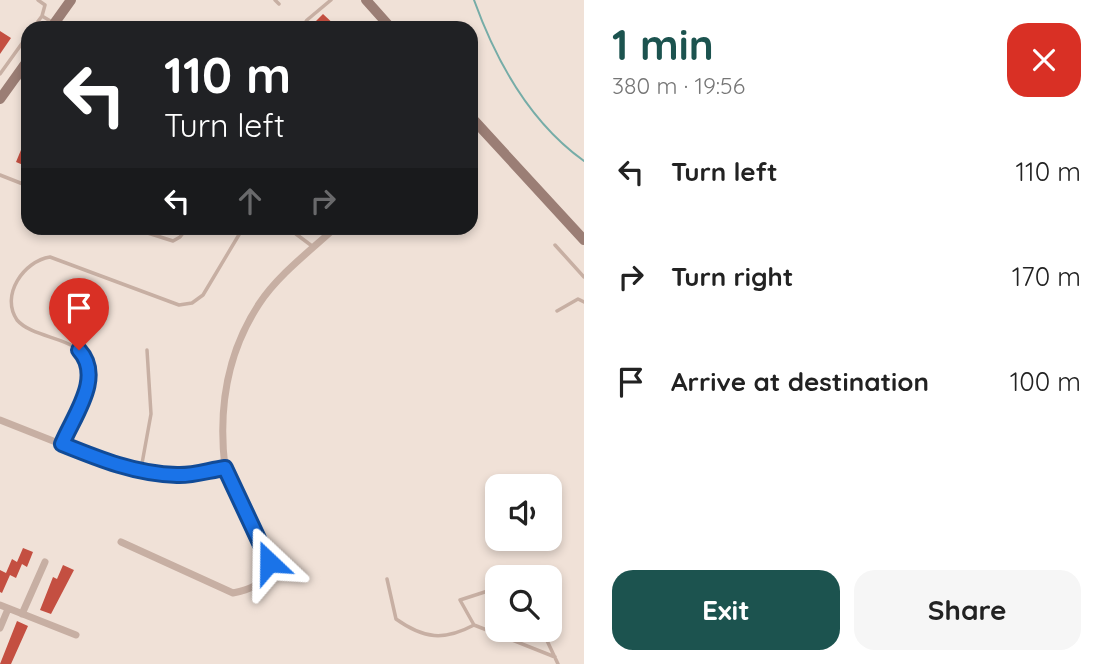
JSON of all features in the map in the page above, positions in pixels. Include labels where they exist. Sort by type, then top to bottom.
[{"type":"main road","points":[[56,21],[71,0]]},
{"type":"main road","points":[[366,0],[382,21]]},
{"type":"main road","points":[[0,99],[6,86],[21,70]]},
{"type":"main road","points":[[478,125],[584,240]]},
{"type":"street","points":[[121,542],[233,593],[260,584],[267,575],[267,552],[225,468],[221,433],[223,399],[239,343],[260,302],[327,235]]},
{"type":"street","points":[[0,420],[119,467],[178,476],[225,468]]},
{"type":"street","points":[[22,614],[45,562]]},
{"type":"street","points":[[0,605],[76,635]]},
{"type":"street","points":[[0,628],[8,609]]},
{"type":"lane","points":[[38,0],[45,5]]},
{"type":"lane","points":[[38,21],[49,0]]},
{"type":"lane","points":[[306,21],[331,0]]},
{"type":"lane","points":[[42,16],[47,21]]},
{"type":"lane","points":[[0,74],[21,45]]},
{"type":"lane","points":[[17,75],[21,78]]},
{"type":"lane","points":[[0,175],[21,183]]},
{"type":"lane","points":[[154,235],[173,241],[182,235]]},
{"type":"lane","points":[[62,444],[90,381],[90,368],[79,350],[19,323],[11,312],[9,297],[15,282],[26,268],[38,259],[50,257],[179,305],[192,303],[203,295],[239,235]]},
{"type":"lane","points":[[298,235],[314,247]]},
{"type":"lane","points":[[555,245],[584,277]]},
{"type":"lane","points":[[557,311],[578,299],[584,302]]},
{"type":"lane","points":[[141,471],[151,415],[146,350]]},
{"type":"lane","points":[[387,579],[396,619],[412,630],[451,638],[474,625]]},
{"type":"lane","points":[[485,592],[460,600],[474,625],[555,657]]},
{"type":"lane","points":[[548,642],[558,664]]},
{"type":"building","points":[[323,14],[330,21],[316,21]]},
{"type":"building","points":[[0,31],[11,38],[0,54]]},
{"type":"building","points":[[21,150],[21,164],[16,162]]},
{"type":"building","points":[[23,548],[33,552],[27,567],[22,564],[16,578],[10,575],[2,593],[0,570],[6,573],[12,559],[17,562]]},
{"type":"building","points":[[63,565],[74,570],[51,614],[40,610],[53,577],[57,579]]},
{"type":"building","points":[[17,621],[28,626],[11,664],[0,664]]},
{"type":"waterway","points":[[474,0],[493,46],[517,89],[548,128],[584,161]]},
{"type":"route","points":[[79,350],[87,358],[90,381],[62,444],[119,467],[141,471],[178,476],[225,468],[267,552],[269,562]]}]
